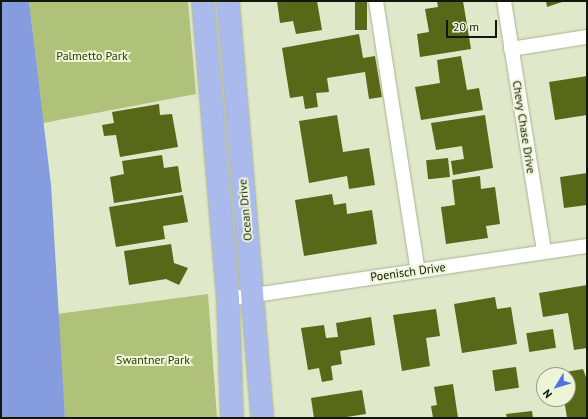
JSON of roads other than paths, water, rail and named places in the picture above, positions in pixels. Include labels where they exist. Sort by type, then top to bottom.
[{"type":"main road","name":"Ocean Drive","points":[[203,1],[228,299],[232,418]]},
{"type":"main road","name":"Ocean Drive","points":[[228,1],[262,418]]},
{"type":"main road","points":[[214,130],[238,128]]},
{"type":"street","points":[[376,1],[418,271]]},
{"type":"street","name":"Chevy Chase Drive","points":[[504,1],[544,252]]},
{"type":"street","points":[[511,49],[587,37]]},
{"type":"street","name":"Poenisch Drive","points":[[228,299],[587,246]]},
{"type":"water","points":[[1,1],[29,1],[51,185],[65,418],[1,418]]},
{"type":"park label","name":"Palmetto Park","points":[[92,56]]},
{"type":"park label","name":"Swantner Park","points":[[153,360]]}]
